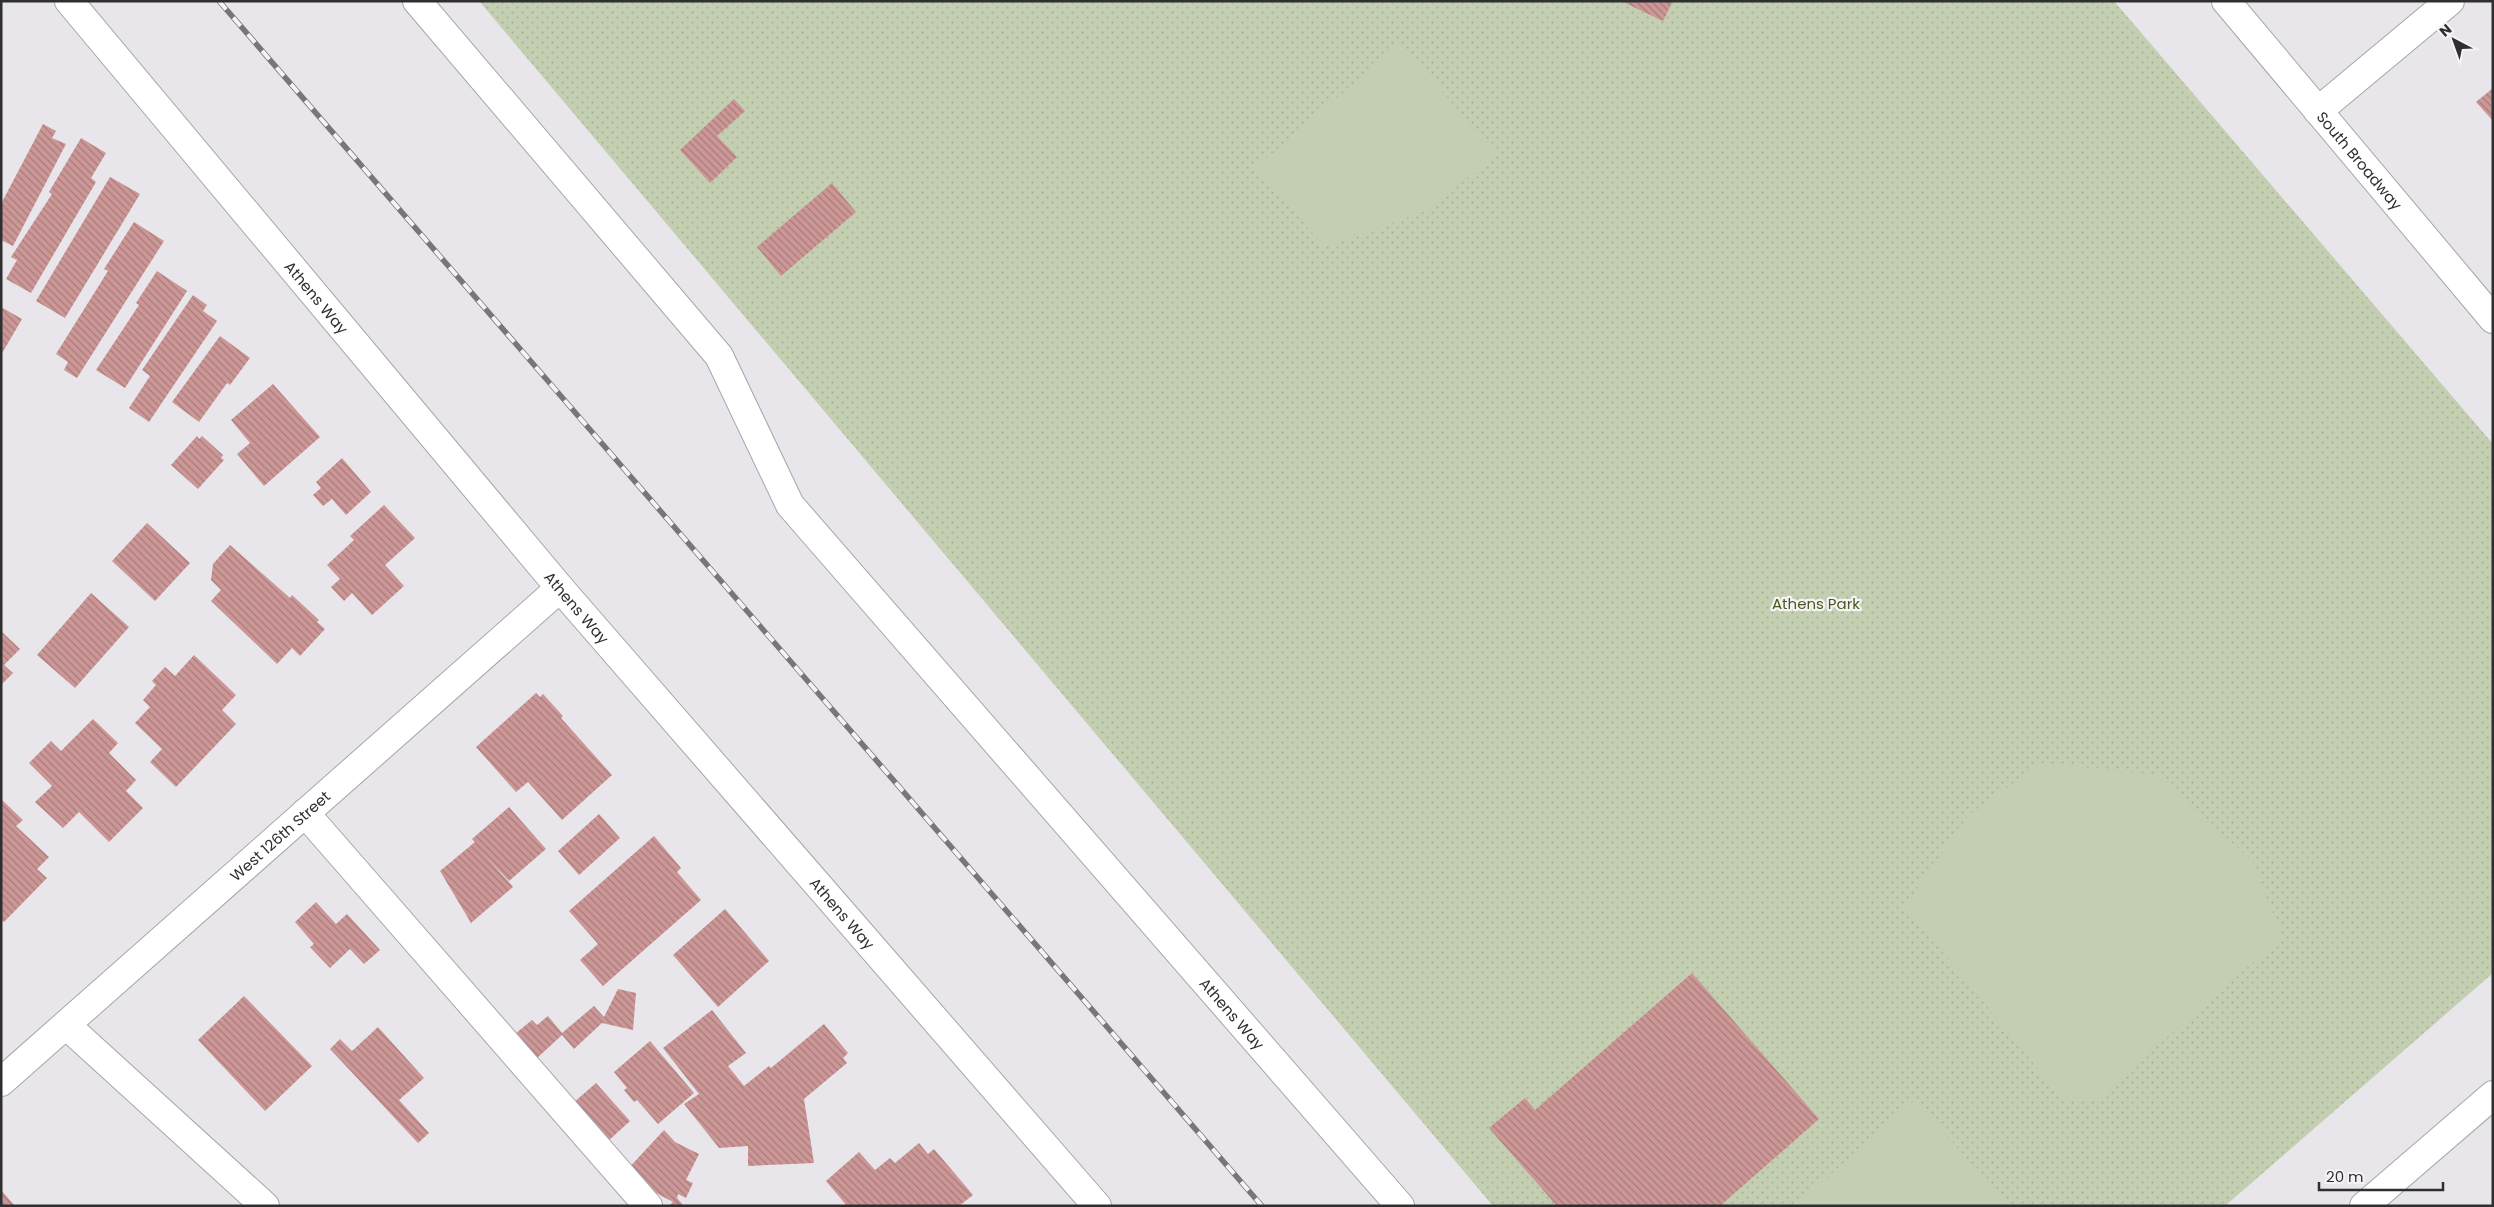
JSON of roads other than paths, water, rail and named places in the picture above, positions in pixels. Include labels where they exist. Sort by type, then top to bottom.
[{"type":"street","name":"Athens Way","points":[[69,1],[560,588],[1096,1206]]},
{"type":"street","name":"Athens Way","points":[[417,1],[719,356],[790,505],[1400,1206]]},
{"type":"street","name":"South Broadway","points":[[2226,1],[2493,319]]},
{"type":"street","points":[[2318,111],[2450,1]]},
{"type":"street","name":"West 126th Street","points":[[1,1082],[560,588]]},
{"type":"street","points":[[305,812],[648,1206]]},
{"type":"street","points":[[66,1025],[265,1206]]},
{"type":"street","points":[[2364,1206],[2493,1095]]},
{"type":"railway","points":[[219,1],[1262,1206]]},
{"type":"park label","name":"Athens Park","points":[[1816,603]]}]
